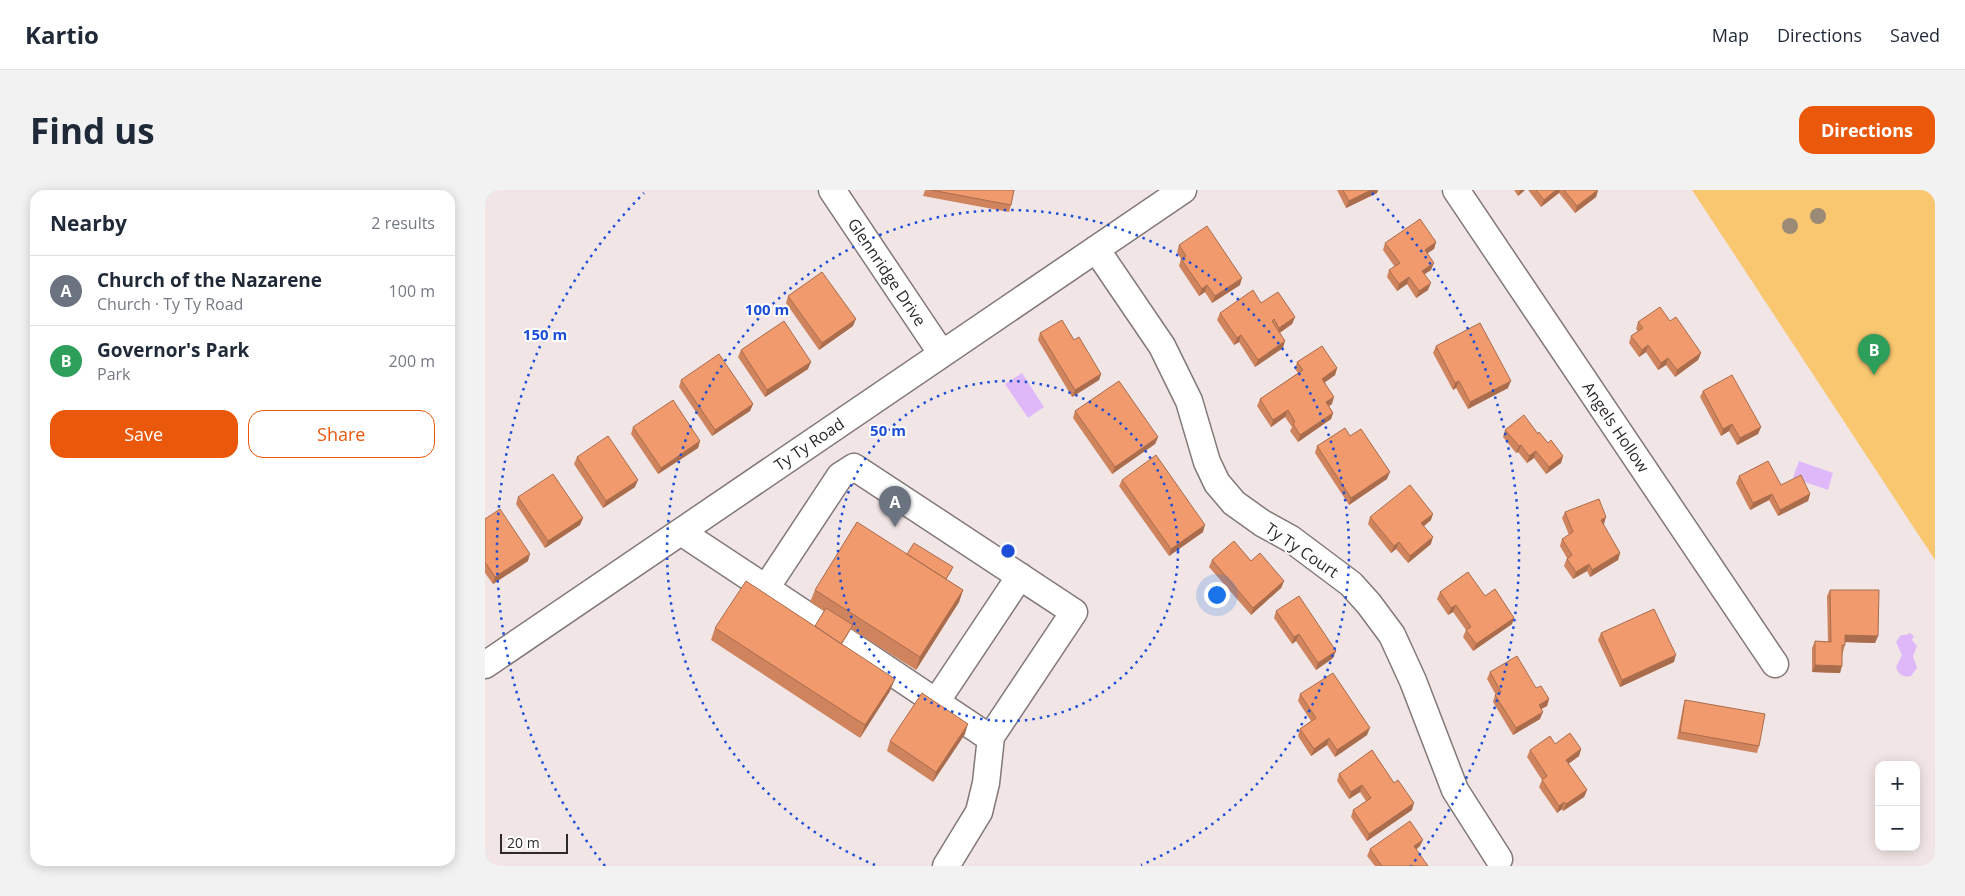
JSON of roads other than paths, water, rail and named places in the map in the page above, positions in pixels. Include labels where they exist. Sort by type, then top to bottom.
[{"type":"street","name":"Glennridge Drive","points":[[832,190],[942,354]]},
{"type":"street","name":"Ty Ty Road","points":[[485,665],[1183,190]]},
{"type":"street","name":"Angels Hollow","points":[[1456,190],[1775,664]]},
{"type":"street","name":"Ty Ty Court","points":[[1096,249],[1162,346],[1189,401],[1207,462],[1217,483],[1235,503],[1262,524],[1312,554],[1351,584],[1392,635],[1413,681],[1455,790],[1499,858]]},
{"type":"street","points":[[765,588],[840,476],[854,467],[1074,612],[991,737],[986,783],[979,812],[946,866]]},
{"type":"street","points":[[681,532],[817,622]]},
{"type":"street","points":[[937,702],[1020,576]]},
{"type":"street","points":[[845,641],[991,737]]},
{"type":"place","name":"Governor's Park","points":[[1874,375]]},
{"type":"place","name":"Church of the Nazarene","points":[[895,527]]}]
